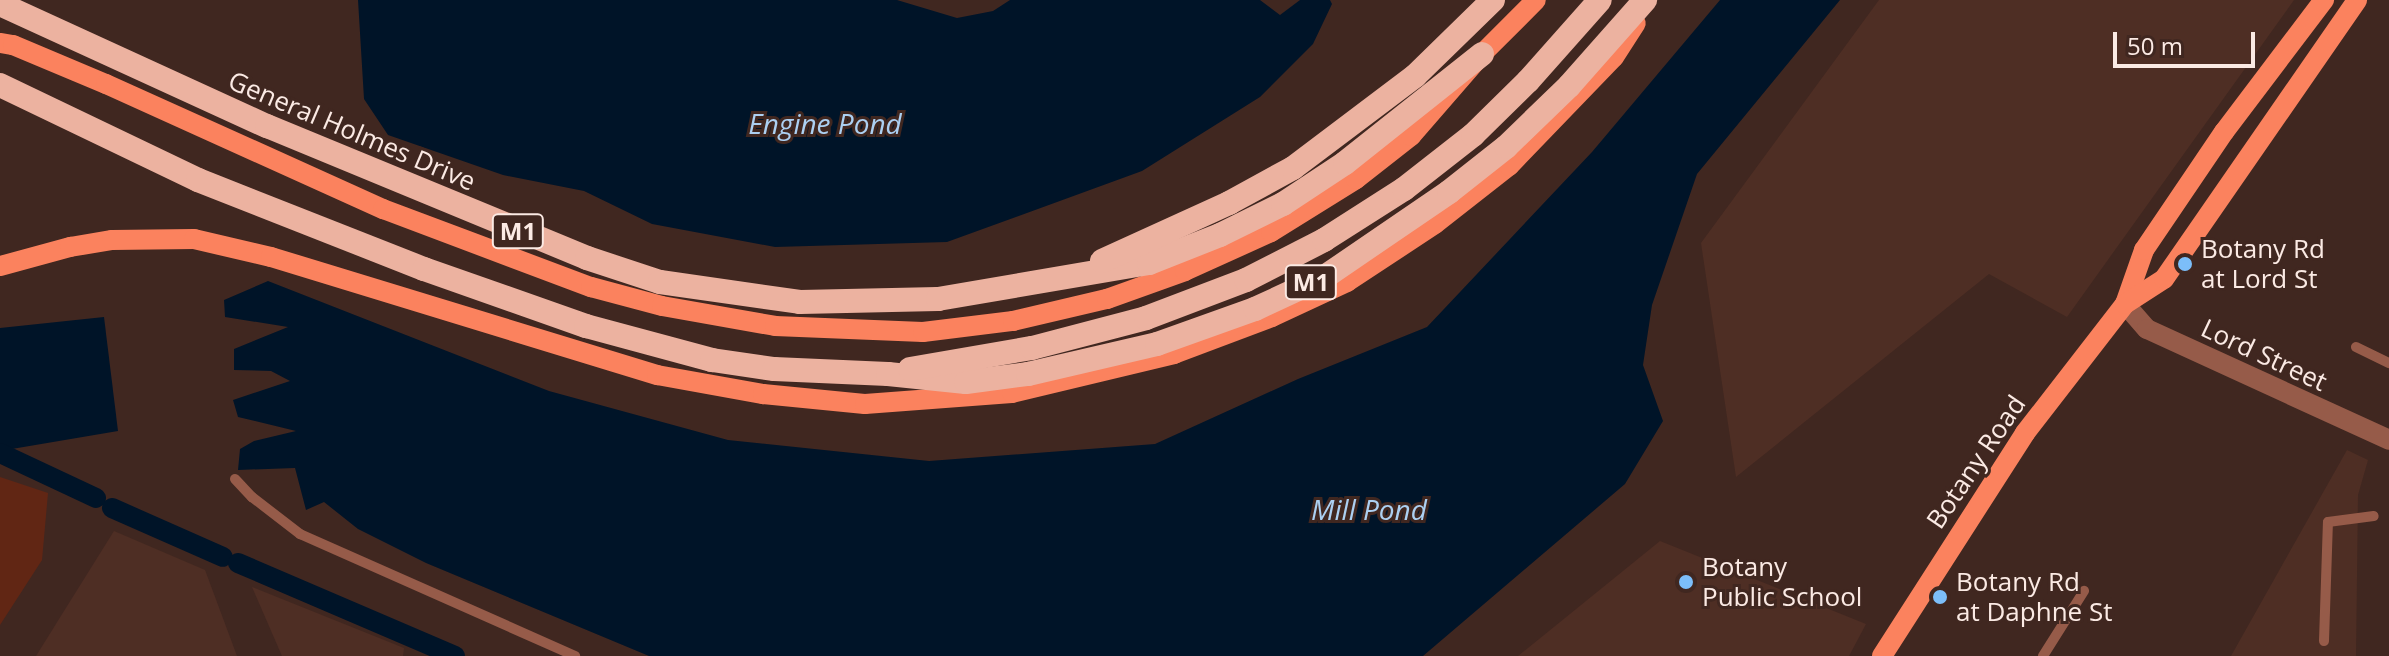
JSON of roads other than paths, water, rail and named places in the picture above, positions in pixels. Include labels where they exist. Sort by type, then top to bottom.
[{"type":"highway","name":"M1","points":[[888,374],[1089,335],[1193,302],[1246,280],[1324,240],[1404,189],[1473,135],[1528,81],[1600,0]]},
{"type":"highway","name":"M1","points":[[7,88],[198,180],[513,302],[652,345],[774,369],[888,374],[966,382],[1100,359],[1157,344],[1255,309],[1326,276],[1449,192],[1506,147],[1569,86],[1645,0]]},
{"type":"highway","name":"M1","points":[[1070,275],[1229,203],[1293,168],[1415,76],[1490,2]]},
{"type":"highway","name":"General Holmes Drive","points":[[0,4],[267,126],[478,216],[660,282],[726,294],[800,302],[868,303],[938,299],[1070,275]]},
{"type":"highway","points":[[1070,275],[1149,263],[1220,235],[1283,204],[1345,163],[1482,54]]},
{"type":"main road","points":[[0,43],[13,45],[106,84],[383,209],[591,287],[662,306],[775,326],[923,332],[1013,321],[1107,299],[1185,271],[1271,232],[1356,179],[1411,136],[1482,54],[1536,0]]},
{"type":"main road","points":[[0,266],[70,247],[112,240],[194,239],[232,246],[657,375],[763,394],[865,404],[1012,393],[1174,354],[1272,317],[1347,282],[1435,224],[1509,166],[1614,57],[1652,0]]},
{"type":"main road","name":"Botany Road","points":[[1884,655],[2025,433],[2125,304],[2144,250],[2224,132],[2324,0]]},
{"type":"main road","name":"Botany Road","points":[[2125,304],[2164,279],[2356,1]]},
{"type":"street","name":"Lord Street","points":[[2125,304],[2147,329],[2389,440]]},
{"type":"lane","points":[[2356,347],[2389,363]]},
{"type":"lane","points":[[235,479],[252,497],[300,534],[575,656]]},
{"type":"lane","points":[[2324,641],[2328,522],[2374,516]]},
{"type":"lane","points":[[2043,656],[2084,591]]},
{"type":"water","name":"Engine Pond","points":[[358,0],[897,0],[957,18],[993,11],[1010,0],[1260,0],[1280,15],[1300,0],[1330,0],[1332,4],[1313,44],[1260,97],[1142,171],[947,242],[775,247],[652,224],[584,191],[503,175],[388,135],[364,99]]},
{"type":"water","name":"Mill Pond","points":[[1720,0],[1840,0],[1697,174],[1652,305],[1643,365],[1663,421],[1625,484],[1423,656],[649,656],[426,563],[358,529],[324,502],[306,510],[295,468],[238,470],[240,449],[254,441],[296,431],[238,417],[233,400],[290,381],[271,371],[234,370],[234,349],[288,327],[225,317],[224,300],[268,281],[549,391],[728,440],[929,461],[1155,444],[1298,379],[1427,327],[1592,152]]},
{"type":"water","points":[[104,317],[118,431],[0,451],[0,328]]},
{"type":"waterway","points":[[0,453],[96,498]]},
{"type":"waterway","points":[[112,508],[223,557]]},
{"type":"waterway","points":[[238,563],[455,656]]},
{"type":"place","name":"Botany Rd at Lord St","points":[[2185,264]]},
{"type":"place","name":"Botany Public School","points":[[1686,582]]},
{"type":"place","name":"Botany Rd at Daphne St","points":[[1940,597]]}]
